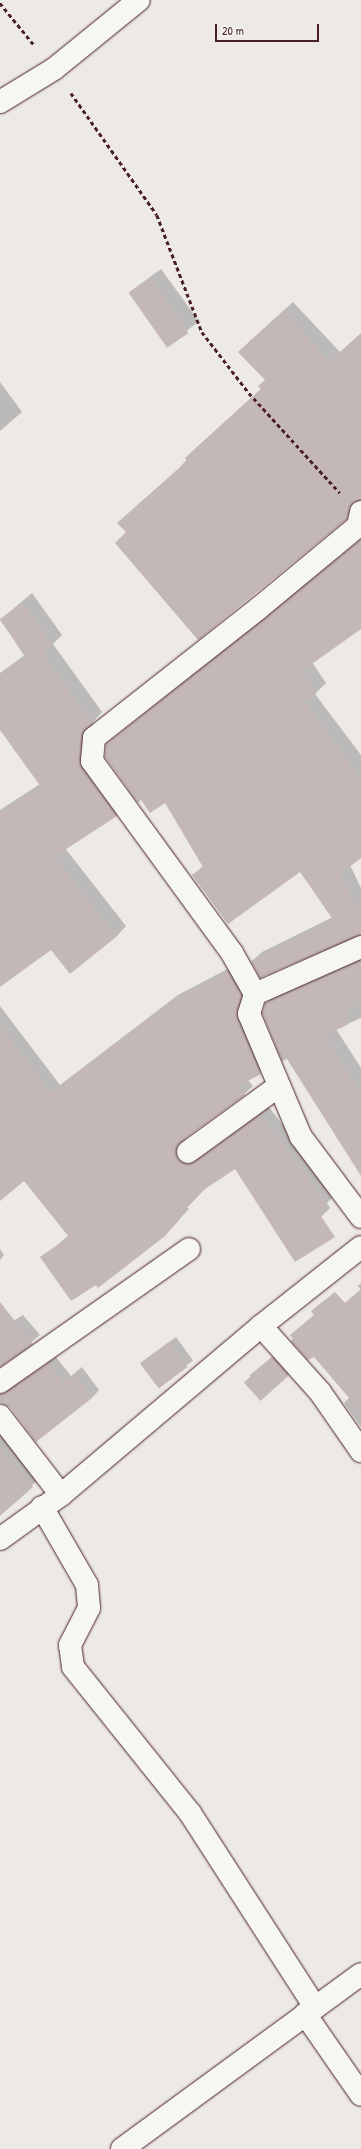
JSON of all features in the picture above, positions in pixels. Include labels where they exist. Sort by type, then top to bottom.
[{"type":"street","points":[[0,102],[54,69],[139,0]]},
{"type":"street","points":[[360,513],[358,526],[259,608],[94,738],[92,761],[232,953],[255,994],[249,1014],[301,1137],[361,1218]]},
{"type":"street","points":[[255,994],[361,947]]},
{"type":"street","points":[[188,1152],[279,1086]]},
{"type":"street","points":[[0,1538],[61,1495],[261,1326],[361,1247]]},
{"type":"street","points":[[0,1382],[189,1249]]},
{"type":"street","points":[[261,1326],[320,1392],[361,1451]]},
{"type":"street","points":[[0,1416],[61,1495]]},
{"type":"street","points":[[42,1507],[87,1585],[89,1608],[70,1645],[73,1667],[190,1813],[361,2095]]},
{"type":"street","points":[[122,2149],[361,1974]]},
{"type":"path","points":[[0,3],[54,69],[157,215],[202,332],[249,393],[360,513]]},
{"type":"building","points":[[150,278],[188,333],[167,348],[129,293]]},
{"type":"building","points":[[283,311],[329,362],[361,333],[361,500],[352,504],[347,519],[198,640],[115,543],[126,532],[117,523],[187,461],[185,458],[261,389],[258,386],[265,380],[238,352]]},
{"type":"building","points":[[361,540],[361,629],[302,671],[317,693],[304,702],[361,779],[361,858],[340,874],[357,910],[361,907],[361,935],[260,978],[251,961],[334,921],[300,872],[228,924],[192,875],[203,867],[165,803],[150,813],[141,800],[138,803],[105,757],[106,744]]},
{"type":"building","points":[[22,603],[53,646],[42,654],[92,723],[83,732],[80,760],[82,768],[117,816],[54,857],[116,937],[70,974],[51,950],[0,987],[0,813],[41,787],[0,730],[0,675],[25,657],[0,619]]},
{"type":"building","points":[[361,961],[361,999],[346,1007],[349,1013],[344,1015],[349,1024],[324,1036],[361,1093],[361,1176],[287,1059],[282,1061],[262,1013],[265,1003]]},
{"type":"building","points":[[228,972],[242,995],[237,1019],[261,1074],[238,1086],[245,1095],[180,1142],[176,1147],[178,1159],[183,1164],[195,1162],[260,1115],[327,1204],[317,1210],[335,1237],[295,1262],[235,1169],[205,1189],[179,1216],[181,1218],[165,1236],[98,1288],[96,1285],[71,1301],[40,1257],[69,1237],[24,1181],[0,1201],[0,1026],[51,1093],[168,1004]]},
{"type":"building","points":[[361,1289],[361,1412],[314,1357],[308,1360],[291,1341],[293,1339],[290,1335],[314,1315],[311,1311],[335,1292],[345,1303]]},
{"type":"building","points":[[0,1302],[33,1344],[0,1367]]},
{"type":"building","points":[[169,1342],[188,1367],[159,1388],[140,1364]]},
{"type":"building","points":[[272,1357],[289,1376],[260,1401],[244,1382]]},
{"type":"building","points":[[48,1363],[63,1383],[74,1374],[92,1398],[36,1442],[0,1394]]},
{"type":"building","points":[[0,1448],[33,1487],[0,1516]]}]
